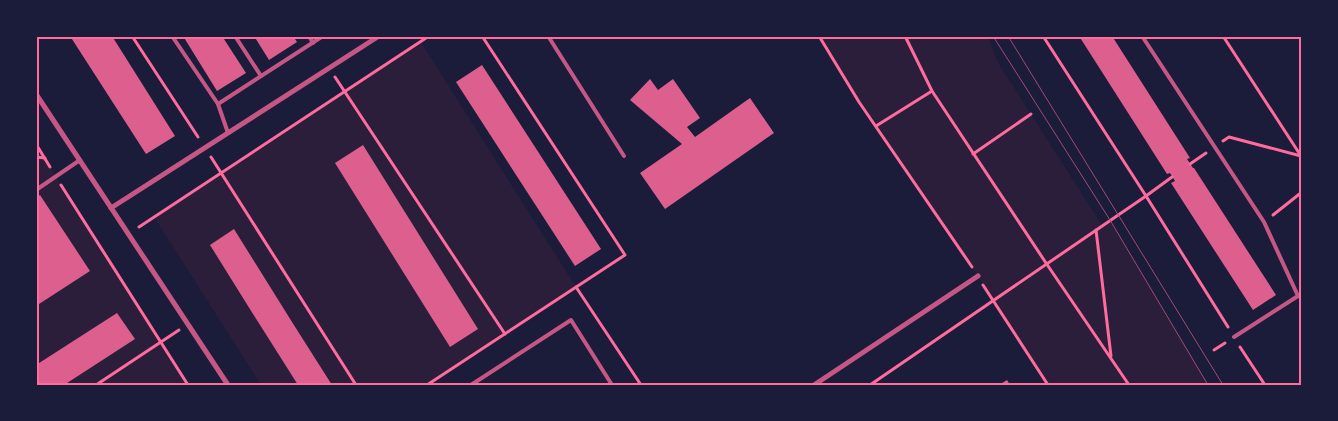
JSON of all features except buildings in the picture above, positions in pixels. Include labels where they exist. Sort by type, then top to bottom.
[{"type":"street","points":[[111,208],[378,37]]},
{"type":"street","points":[[36,94],[228,385]]},
{"type":"street","points":[[814,385],[978,276]]},
{"type":"lane","points":[[172,36],[218,104],[228,133]]},
{"type":"lane","points":[[235,36],[261,76]]},
{"type":"lane","points":[[309,36],[313,43]]},
{"type":"lane","points":[[218,104],[324,36]]},
{"type":"lane","points":[[548,36],[624,156]]},
{"type":"lane","points":[[1142,36],[1264,222],[1298,296],[1234,337]]},
{"type":"lane","points":[[36,190],[80,160]]},
{"type":"lane","points":[[472,385],[571,320],[612,385]]},
{"type":"path","points":[[132,36],[356,385]]},
{"type":"path","points":[[128,235],[429,36]]},
{"type":"path","points":[[427,385],[625,255],[482,36]]},
{"type":"path","points":[[819,36],[859,102],[994,299],[1048,385]]},
{"type":"path","points":[[905,36],[932,91],[1129,385]]},
{"type":"path","points":[[1043,36],[1265,385]]},
{"type":"path","points":[[1223,36],[1302,156]]},
{"type":"path","points":[[329,68],[505,334]]},
{"type":"path","points":[[876,126],[932,91]]},
{"type":"path","points":[[974,154],[1031,114]]},
{"type":"path","points":[[1190,164],[1229,137],[1302,156]]},
{"type":"path","points":[[36,144],[188,385]]},
{"type":"path","points":[[36,156],[45,158]]},
{"type":"path","points":[[870,385],[1146,196],[1172,176]]},
{"type":"path","points":[[1264,222],[1302,192]]},
{"type":"path","points":[[1096,230],[1111,357]]},
{"type":"path","points":[[576,287],[641,385]]},
{"type":"path","points":[[96,385],[187,324]]},
{"type":"shaded area","points":[[819,36],[988,36],[997,61],[1102,225],[1110,220],[1208,385],[1048,385],[993,299],[859,102]]},
{"type":"shaded area","points":[[421,42],[576,287],[427,385],[261,385],[154,217]]},
{"type":"shaded area","points":[[36,144],[56,176],[188,385],[36,385]]},
{"type":"tram line","points":[[993,36],[1110,220],[1208,385]]},
{"type":"tram line","points":[[1008,36],[1223,385]]}]
